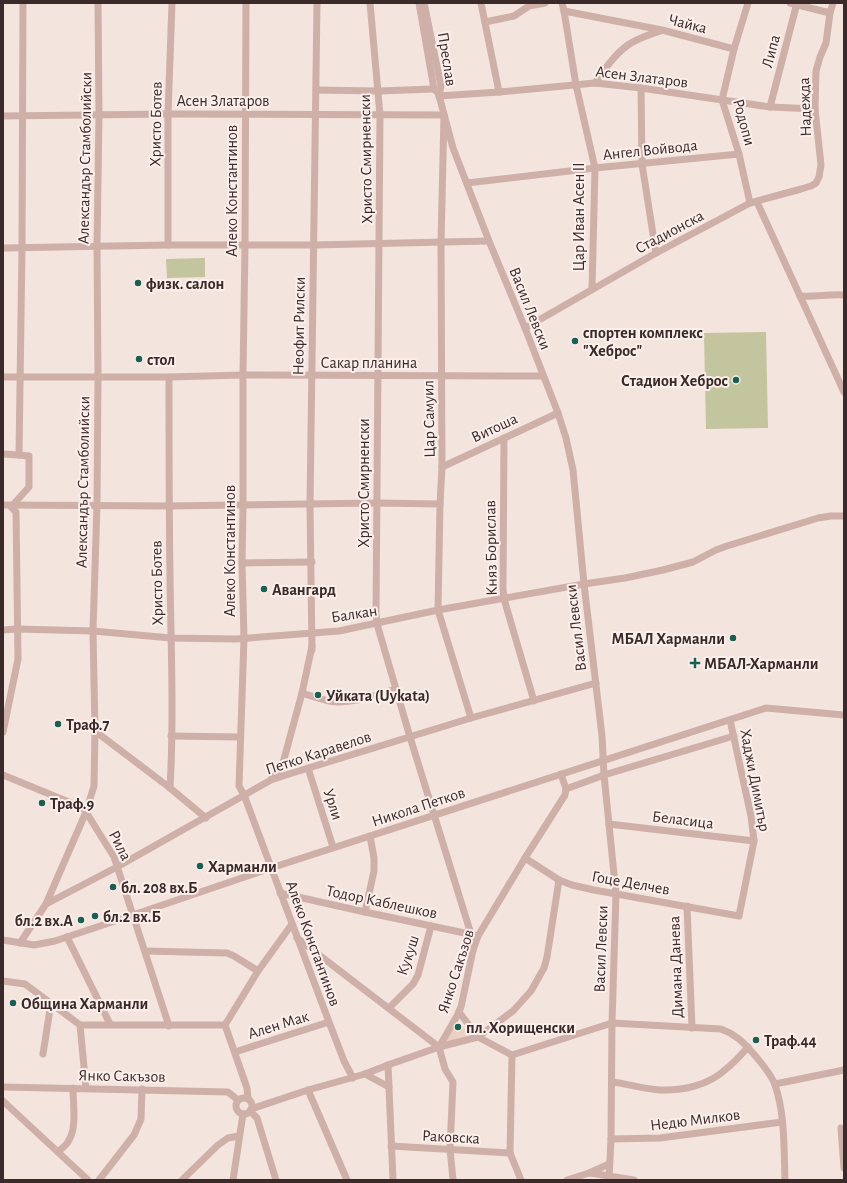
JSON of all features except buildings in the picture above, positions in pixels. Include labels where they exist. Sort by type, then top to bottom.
[{"type":"street","points":[[19,455],[23,3]]},
{"type":"street","name":"Александър Стамболийски","points":[[20,943],[46,904],[86,812],[94,786],[94,631],[98,376],[97,247],[100,114],[98,3]]},
{"type":"street","name":"Христо Ботев","points":[[168,245],[168,114],[172,3]]},
{"type":"street","name":"Алеко Константинов","points":[[246,3],[242,563],[244,638],[239,786],[244,795],[328,1022],[344,1061],[353,1078]]},
{"type":"street","name":"Неофит Рилски","points":[[271,780],[281,769],[312,650],[313,633],[310,504],[317,3]]},
{"type":"street","name":"Христо Смирненски","points":[[370,3],[380,115],[377,624],[410,737],[471,934],[474,950]]},
{"type":"street","name":"Преслав","points":[[419,3],[434,89],[439,96]]},
{"type":"street","name":"Преслав","points":[[424,3],[441,86],[439,96]]},
{"type":"street","points":[[481,3],[499,92]]},
{"type":"street","points":[[485,22],[514,16],[529,6],[545,3]]},
{"type":"street","name":"Цар Иван Асен II","points":[[562,3],[576,85],[595,168],[592,289]]},
{"type":"street","name":"Родопи","points":[[748,3],[734,50],[722,100],[753,202],[800,296],[844,392]]},
{"type":"street","points":[[795,3],[830,13]]},
{"type":"street","name":"Липа","points":[[770,106],[795,3]]},
{"type":"street","name":"Надежда","points":[[821,165],[815,109],[816,72],[826,43],[830,13],[833,3]]},
{"type":"street","name":"Чайка","points":[[564,11],[662,30],[734,50]]},
{"type":"street","points":[[595,83],[606,68],[627,46],[638,39],[662,30]]},
{"type":"street","name":"Асен Златаров","points":[[439,96],[595,83],[770,106],[815,109]]},
{"type":"street","points":[[641,88],[642,164],[656,254]]},
{"type":"street","points":[[316,90],[378,91],[434,89]]},
{"type":"street","name":"Васил Левски","points":[[439,96],[453,148],[558,413],[566,438],[573,470],[584,584],[602,736],[604,775],[616,894],[609,1178]]},
{"type":"street","name":"Асен Златаров","points":[[3,116],[100,114],[444,115]]},
{"type":"street","name":"Цар Самуил","points":[[444,115],[441,242],[442,467],[438,610],[471,718]]},
{"type":"street","name":"Ангел Войвода","points":[[467,183],[595,168],[739,154]]},
{"type":"street","name":"Стадионска","points":[[525,328],[592,289],[753,202],[811,186],[816,183],[819,177],[821,165]]},
{"type":"street","points":[[3,248],[168,245],[245,246],[489,241]]},
{"type":"street","points":[[800,296],[811,297],[844,295]]},
{"type":"street","name":"Сакар планина","points":[[3,377],[169,377],[243,375],[543,376]]},
{"type":"street","name":"Христо Ботев","points":[[169,377],[171,638],[170,788]]},
{"type":"street","name":"Витоша","points":[[442,467],[558,413]]},
{"type":"street","name":"Княз Борислав","points":[[504,438],[504,598],[534,701]]},
{"type":"street","points":[[3,454],[29,456],[29,487],[10,507],[16,512],[18,659],[3,732]]},
{"type":"street","points":[[3,505],[243,506],[378,503],[440,504]]},
{"type":"street","name":"Балкан","points":[[3,630],[94,631],[171,638],[236,639],[339,631],[438,610],[625,578],[663,570],[693,562],[727,546],[818,518],[844,516]]},
{"type":"street","points":[[242,563],[312,562]]},
{"type":"street","name":"Петко Каравелов","points":[[46,904],[206,818],[271,780],[471,718],[596,683]]},
{"type":"street","points":[[302,693],[330,701],[346,701],[360,699],[396,689]]},
{"type":"street","name":"Никола Петков","points":[[3,940],[34,945],[55,941],[333,847],[766,708],[844,715]]},
{"type":"street","name":"Хаджи Димитър","points":[[730,720],[751,816],[754,841],[739,916]]},
{"type":"street","points":[[95,732],[170,788],[206,818]]},
{"type":"street","points":[[171,736],[240,737]]},
{"type":"street","points":[[561,774],[566,789],[604,775],[734,736]]},
{"type":"street","name":"Урли","points":[[308,768],[333,847]]},
{"type":"street","name":"Рила","points":[[3,774],[81,807],[86,812],[114,857],[170,1026]]},
{"type":"street","name":"Янко Сакъзов","points":[[439,1047],[459,1012],[478,936],[565,795],[566,789]]},
{"type":"street","name":"Беласица","points":[[609,824],[754,841]]},
{"type":"street","points":[[365,912],[374,871],[374,858],[370,836]]},
{"type":"street","name":"Гоце Делчев","points":[[525,858],[560,880],[572,885],[739,916]]},
{"type":"street","points":[[243,1114],[308,1090],[353,1078],[439,1047],[478,1037],[513,1011],[537,982],[544,968],[547,957],[560,880]]},
{"type":"street","name":"Тодор Каблешков","points":[[280,893],[478,936]]},
{"type":"street","name":"Димана Данева","points":[[687,906],[692,1028]]},
{"type":"street","points":[[225,1025],[258,971],[292,924]]},
{"type":"street","name":"Кукуш","points":[[389,1008],[414,984],[418,975],[431,926]]},
{"type":"street","points":[[67,937],[110,1024]]},
{"type":"street","points":[[297,938],[439,1047],[445,1069],[453,1082],[450,1149],[453,1180]]},
{"type":"street","points":[[146,951],[227,954],[234,956],[258,971]]},
{"type":"street","points":[[3,981],[24,984],[80,1025],[225,1025]]},
{"type":"street","points":[[43,1054],[51,1003]]},
{"type":"street","points":[[459,1012],[478,1037],[512,1054],[612,1023],[721,1029],[730,1032],[748,1047],[775,1084],[782,1122],[785,1180]]},
{"type":"street","name":"Ален Мак","points":[[235,1052],[328,1022]]},
{"type":"street","points":[[80,1025],[86,1088]]},
{"type":"street","points":[[225,1025],[247,1088],[248,1098],[252,1104],[251,1110],[256,1118],[276,1180]]},
{"type":"street","points":[[612,1082],[661,1090],[700,1085],[713,1079],[726,1070],[748,1047]]},
{"type":"street","points":[[512,1054],[510,1153],[521,1180]]},
{"type":"street","points":[[388,1065],[393,1180]]},
{"type":"street","points":[[775,1084],[844,1070]]},
{"type":"street","points":[[365,1074],[389,1087]]},
{"type":"street","name":"Янко Сакъзов","points":[[3,1087],[228,1092],[238,1100]]},
{"type":"street","points":[[58,1152],[69,1141],[72,1134],[73,1088]]},
{"type":"street","points":[[99,1180],[134,1135],[142,1119],[142,1089]]},
{"type":"street","points":[[308,1090],[347,1180]]},
{"type":"street","points":[[243,1114],[237,1110],[236,1103],[238,1100],[245,1097],[248,1098]]},
{"type":"street","points":[[3,1100],[88,1180]]},
{"type":"street","points":[[233,1180],[243,1114]]},
{"type":"street","name":"Недю Милков","points":[[611,1139],[660,1138],[782,1122]]},
{"type":"street","points":[[841,1128],[844,1168]]},
{"type":"street","points":[[182,1180],[218,1145],[228,1138],[239,1136]]},
{"type":"street","name":"Раковска","points":[[391,1146],[510,1153]]},
{"type":"street","points":[[566,1180],[590,1173],[609,1164]]},
{"type":"street","points":[[590,1173],[609,1178],[634,1180]]},
{"type":"green space","points":[[205,258],[205,277],[167,278],[166,259]]},
{"type":"green space","name":"Стадион Хеброс","points":[[766,332],[768,428],[706,429],[704,333]]},
{"type":"shaded area","name":"пл. Хорищенски","points":[[457,1021],[470,1034],[442,1045]]},
{"type":"place","name":"физк. салон","points":[[138,283]]},
{"type":"place","name":"спортен комплекс \"Хеброс\"","points":[[575,341]]},
{"type":"place","name":"стол","points":[[139,359]]},
{"type":"place","name":"Стадион Хеброс","points":[[736,380]]},
{"type":"place","name":"Авангард","points":[[264,589]]},
{"type":"place","name":"МБАЛ Харманли","points":[[733,638]]},
{"type":"place","name":"МБАЛ-Харманли","points":[[695,663]]},
{"type":"place","name":"Уйката (Uykata)","points":[[318,695]]},
{"type":"place","name":"Траф.7","points":[[58,724]]},
{"type":"place","name":"Траф.9","points":[[42,803]]},
{"type":"place","name":"Харманли","points":[[200,866]]},
{"type":"place","name":"бл. 208 вх.Б","points":[[113,887]]},
{"type":"place","name":"бл.2 вх.Б","points":[[95,916]]},
{"type":"place","name":"бл.2 вх.А","points":[[81,920]]},
{"type":"place","name":"Община Харманли","points":[[13,1003]]},
{"type":"place","name":"пл. Хорищенски","points":[[458,1027]]},
{"type":"place","name":"Траф.44","points":[[756,1040]]}]
